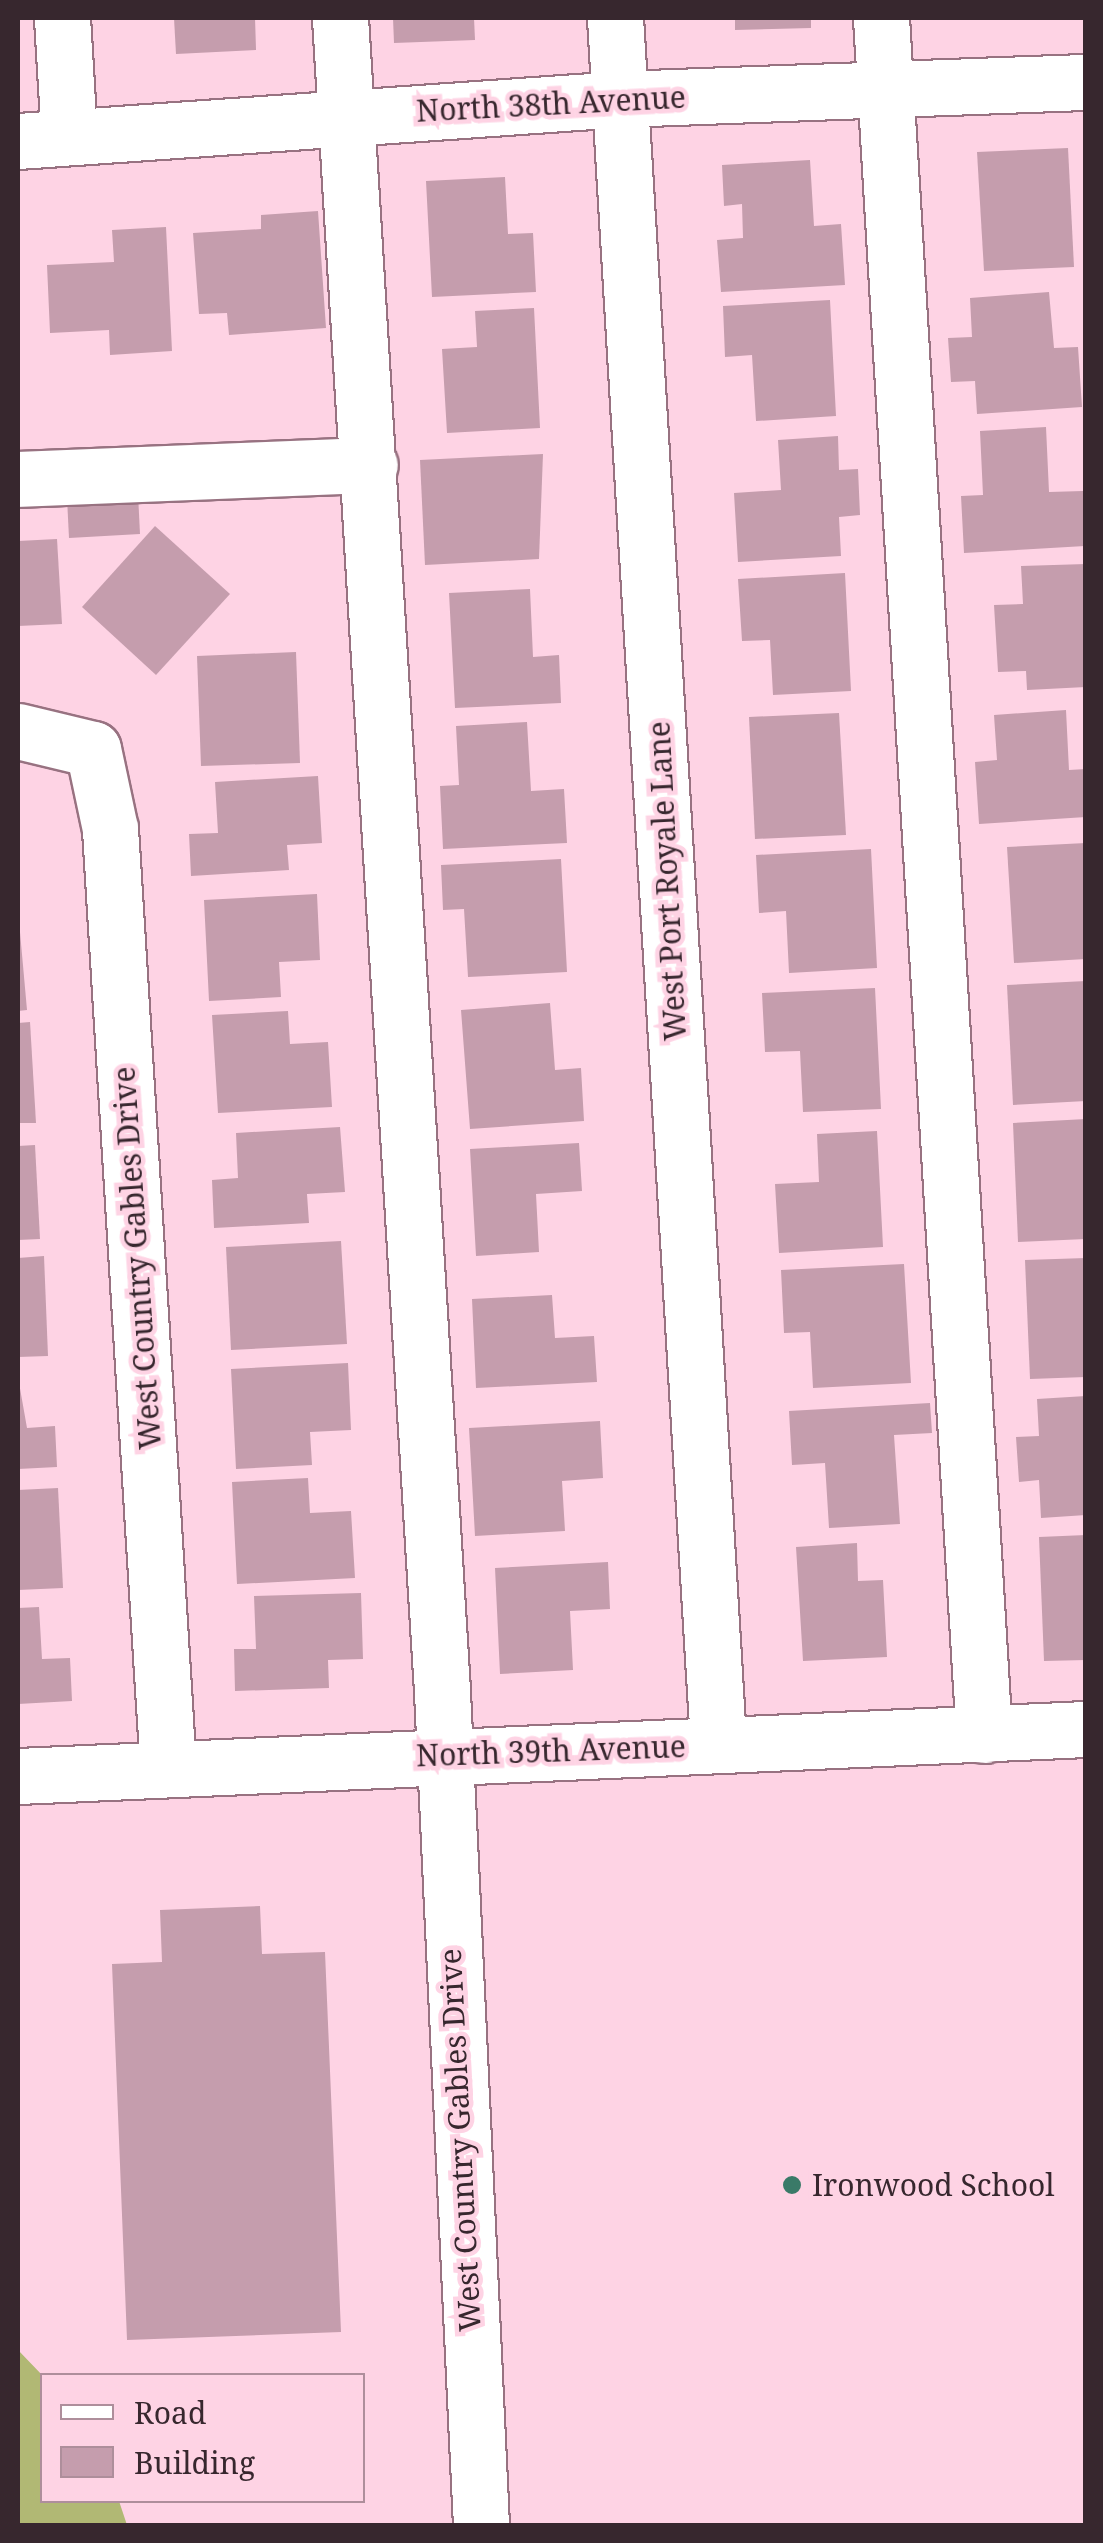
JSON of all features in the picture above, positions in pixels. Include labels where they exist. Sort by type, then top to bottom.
[{"type":"street","points":[[43,138],[62,18]]},
{"type":"street","name":"West Country Gables Drive","points":[[340,18],[370,464],[481,2526]]},
{"type":"street","name":"West Port Royale Lane","points":[[615,18],[718,1744]]},
{"type":"street","points":[[881,18],[984,1735]]},
{"type":"street","name":"North 38th Avenue","points":[[43,138],[349,114],[620,99],[1086,82]]},
{"type":"street","points":[[18,479],[370,464]]},
{"type":"street","name":"West Country Gables Drive","points":[[18,731],[93,749],[110,829],[168,1768]]},
{"type":"street","name":"North 39th Avenue","points":[[18,1776],[1086,1729]]},
{"type":"green space","points":[[18,2350],[40,2373],[40,2503],[120,2503],[127,2525],[18,2525]]},
{"type":"building","points":[[174,18],[255,18],[256,50],[176,54]]},
{"type":"building","points":[[393,18],[474,18],[475,40],[394,43]]},
{"type":"building","points":[[735,18],[811,18],[811,28],[735,30]]},
{"type":"building","points":[[1068,148],[1074,267],[984,271],[977,152]]},
{"type":"building","points":[[810,160],[814,226],[841,224],[845,285],[721,292],[717,240],[743,238],[742,204],[724,206],[722,165]]},
{"type":"building","points":[[505,177],[508,234],[533,233],[536,292],[432,297],[426,181]]},
{"type":"building","points":[[318,211],[326,328],[229,335],[227,313],[199,314],[193,233],[261,229],[261,215]]},
{"type":"building","points":[[166,227],[172,351],[110,355],[109,330],[50,333],[47,265],[114,262],[112,230]]},
{"type":"building","points":[[1049,292],[1054,348],[1078,347],[1082,407],[977,414],[975,381],[951,382],[948,338],[972,337],[970,298]]},
{"type":"building","points":[[830,300],[836,416],[756,421],[752,355],[725,357],[723,306]]},
{"type":"building","points":[[534,308],[540,428],[447,433],[442,349],[477,347],[475,311]]},
{"type":"building","points":[[1046,427],[1049,492],[1083,491],[1085,546],[964,553],[961,496],[983,495],[980,431]]},
{"type":"building","points":[[838,436],[839,470],[858,469],[860,515],[839,517],[841,556],[738,562],[734,493],[781,490],[778,440]]},
{"type":"building","points":[[543,454],[539,559],[425,565],[420,460]]},
{"type":"building","points":[[138,494],[140,534],[69,538],[67,498]]},
{"type":"building","points":[[155,526],[230,594],[156,675],[82,607]]},
{"type":"building","points":[[57,539],[62,624],[18,626],[18,541]]},
{"type":"building","points":[[1086,564],[1086,687],[1027,690],[1026,671],[998,672],[994,605],[1023,604],[1021,566]]},
{"type":"building","points":[[845,573],[851,691],[773,695],[770,640],[742,641],[738,579]]},
{"type":"building","points":[[530,589],[533,657],[559,655],[561,703],[455,708],[449,593]]},
{"type":"building","points":[[296,652],[300,763],[201,766],[197,656]]},
{"type":"building","points":[[1066,710],[1069,770],[1086,769],[1086,817],[979,824],[975,762],[997,760],[994,715]]},
{"type":"building","points":[[839,713],[846,835],[755,839],[749,717]]},
{"type":"building","points":[[527,722],[531,791],[564,789],[567,843],[443,849],[440,786],[459,785],[456,726]]},
{"type":"building","points":[[318,776],[322,843],[287,845],[289,870],[191,876],[189,834],[218,833],[215,782]]},
{"type":"building","points":[[1086,843],[1086,959],[1014,963],[1007,847]]},
{"type":"building","points":[[871,849],[877,968],[789,973],[786,911],[759,913],[756,855]]},
{"type":"building","points":[[561,859],[567,972],[468,977],[464,909],[443,910],[441,865]]},
{"type":"building","points":[[317,894],[320,960],[279,962],[281,997],[209,1001],[204,900]]},
{"type":"building","points":[[18,910],[27,1010],[18,1011]]},
{"type":"building","points":[[1086,981],[1086,1101],[1013,1105],[1007,985]]},
{"type":"building","points":[[875,988],[881,1109],[803,1112],[800,1051],[765,1052],[762,993]]},
{"type":"building","points":[[550,1003],[555,1070],[581,1068],[584,1121],[470,1129],[461,1010]]},
{"type":"building","points":[[288,1011],[290,1044],[328,1042],[332,1107],[218,1113],[212,1015]]},
{"type":"building","points":[[30,1022],[36,1123],[18,1123],[18,1023]]},
{"type":"building","points":[[1086,1119],[1086,1239],[1018,1242],[1013,1123]]},
{"type":"building","points":[[340,1127],[345,1192],[307,1194],[309,1223],[214,1228],[212,1180],[238,1178],[236,1133]]},
{"type":"building","points":[[877,1131],[883,1247],[779,1253],[775,1184],[819,1182],[817,1134]]},
{"type":"building","points":[[579,1143],[582,1191],[536,1194],[539,1252],[476,1256],[470,1149]]},
{"type":"building","points":[[35,1145],[40,1239],[18,1240],[18,1146]]},
{"type":"building","points":[[341,1241],[347,1344],[231,1350],[226,1247]]},
{"type":"building","points":[[44,1256],[48,1356],[18,1357],[18,1258]]},
{"type":"building","points":[[1086,1258],[1086,1377],[1030,1379],[1025,1260]]},
{"type":"building","points":[[904,1264],[911,1383],[813,1388],[810,1332],[784,1333],[781,1270]]},
{"type":"building","points":[[552,1295],[555,1338],[594,1336],[597,1382],[476,1388],[472,1299]]},
{"type":"building","points":[[348,1363],[351,1430],[310,1432],[312,1465],[236,1469],[231,1369]]},
{"type":"building","points":[[18,1377],[27,1428],[55,1426],[57,1467],[18,1469]]},
{"type":"building","points":[[1086,1396],[1086,1515],[1041,1518],[1039,1480],[1019,1482],[1016,1437],[1039,1436],[1037,1399]]},
{"type":"building","points":[[930,1403],[932,1433],[894,1435],[900,1524],[829,1528],[825,1463],[792,1465],[789,1411]]},
{"type":"building","points":[[600,1421],[603,1478],[562,1481],[565,1531],[475,1536],[469,1428]]},
{"type":"building","points":[[308,1478],[310,1513],[351,1511],[355,1578],[237,1584],[232,1482]]},
{"type":"building","points":[[58,1488],[63,1588],[18,1590],[18,1490]]},
{"type":"building","points":[[1086,1535],[1086,1660],[1044,1661],[1039,1537]]},
{"type":"building","points":[[857,1543],[858,1581],[883,1580],[887,1657],[803,1661],[796,1547]]},
{"type":"building","points":[[608,1562],[610,1609],[570,1611],[573,1670],[500,1674],[495,1568]]},
{"type":"building","points":[[361,1593],[363,1659],[328,1660],[329,1688],[235,1691],[234,1649],[256,1649],[254,1596]]},
{"type":"building","points":[[39,1607],[42,1659],[70,1658],[72,1701],[18,1704],[18,1608]]},
{"type":"building","points":[[260,1906],[262,1954],[325,1952],[341,2332],[127,2340],[112,1964],[162,1962],[160,1910]]},
{"type":"place","name":"Ironwood School","points":[[792,2185]]}]
